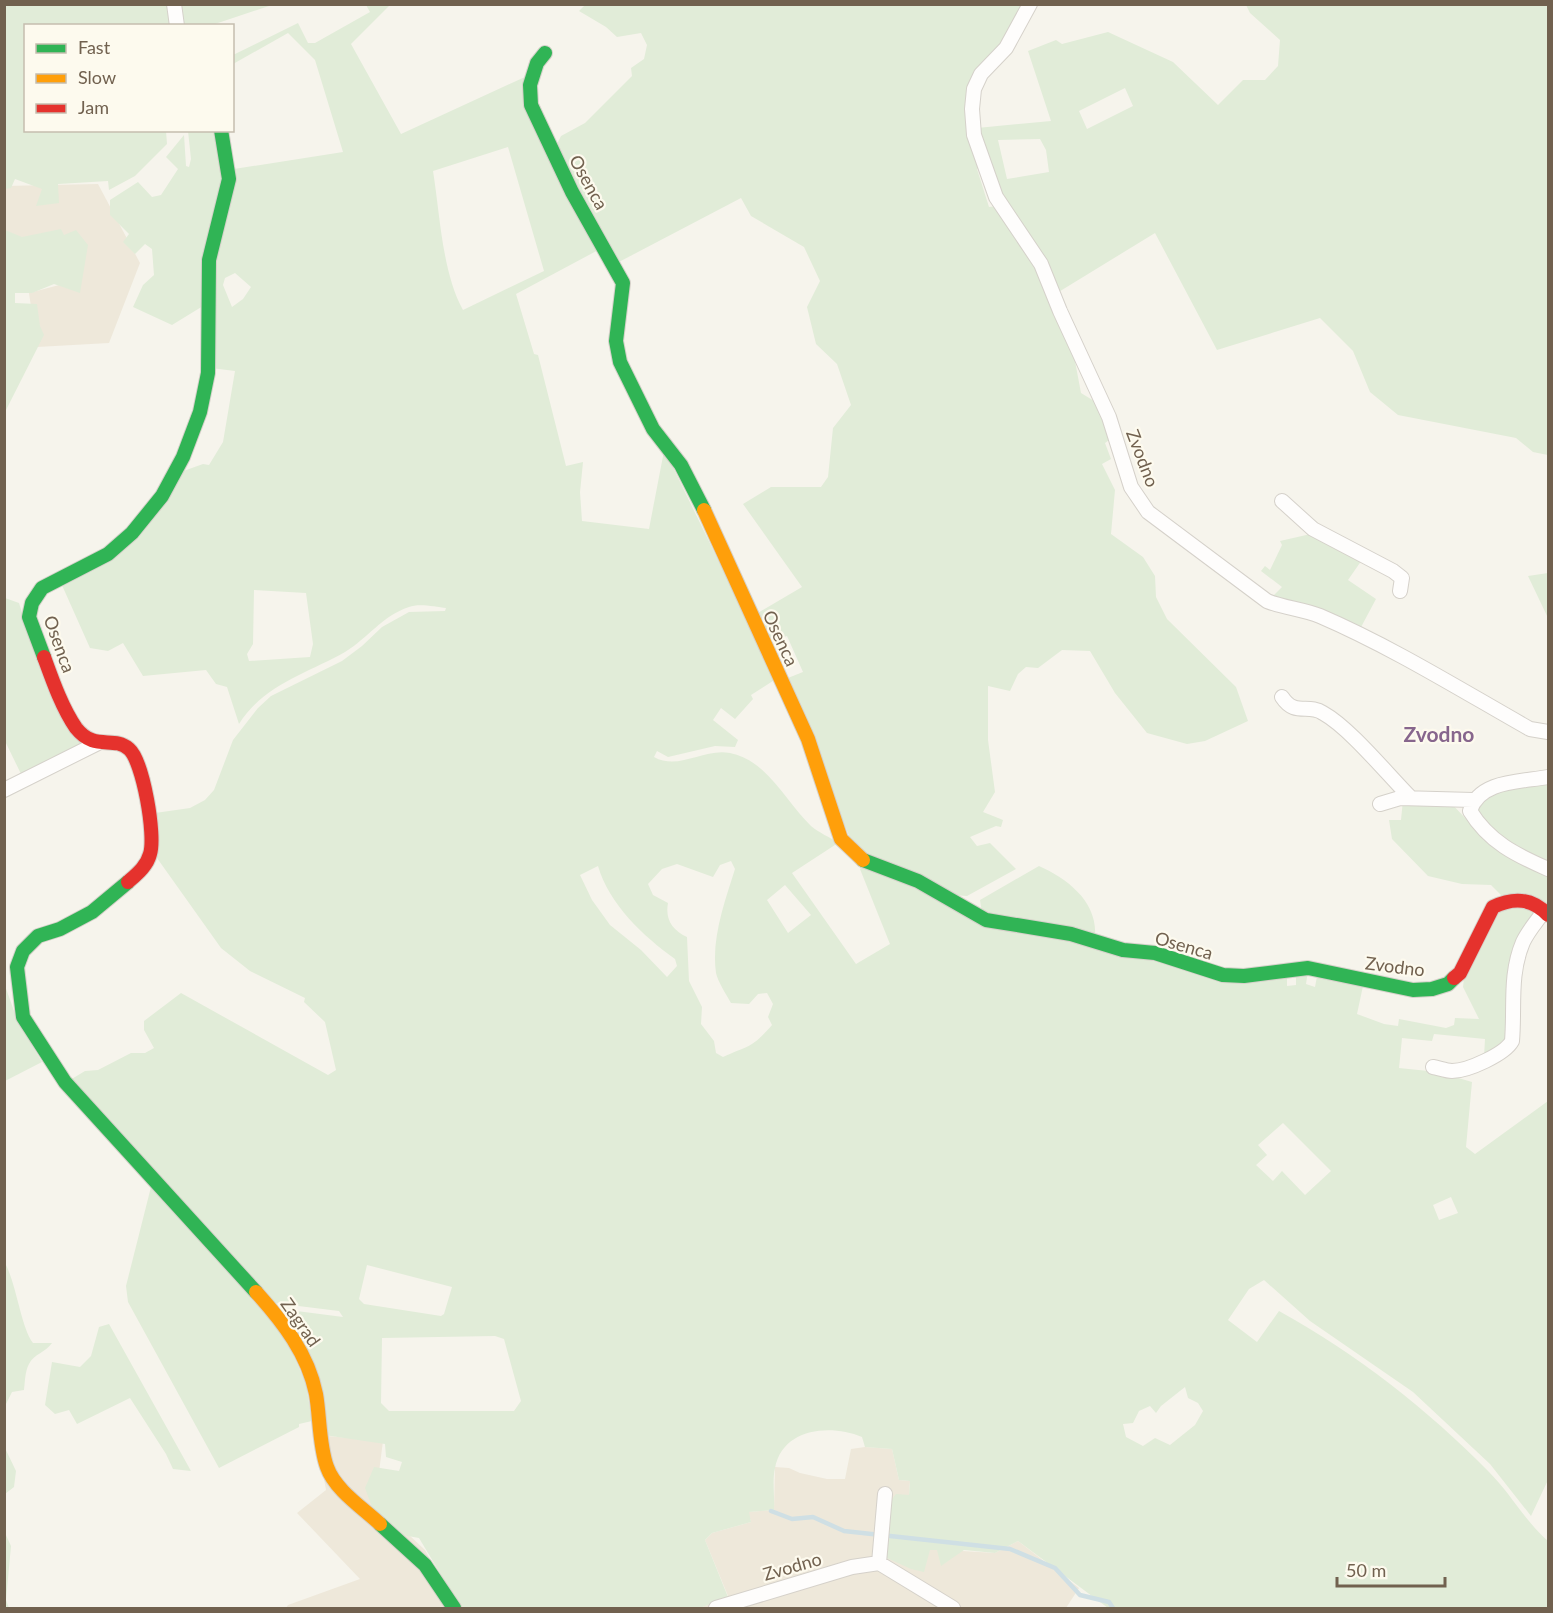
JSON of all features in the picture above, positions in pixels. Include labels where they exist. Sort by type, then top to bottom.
[{"type":"street","points":[[174,4],[177,24]]},
{"type":"street","name":"Zvodno","points":[[1030,4],[1006,48],[981,74],[974,89],[972,109],[974,135],[996,197],[1041,264],[1109,417],[1131,487],[1148,512],[1267,602],[1326,619],[1364,637],[1530,729],[1548,732]]},
{"type":"street","name":"Osenca","points":[[545,53],[537,63],[530,85],[531,105],[572,192],[623,283],[616,341],[620,362],[653,429],[695,490],[808,739],[841,839],[850,852],[870,866],[919,882],[983,919],[1022,930],[1068,934],[1123,950],[1158,953],[1209,972],[1234,976],[1257,974]]},
{"type":"street","name":"Osenca","points":[[65,1082],[23,1017],[16,967],[23,951],[38,936],[60,929],[92,912],[140,872],[150,856],[154,838],[138,763],[131,750],[121,743],[98,743],[85,737],[75,726],[52,678],[29,617],[32,603],[42,588],[108,554],[132,533],[162,496],[183,457],[200,412],[208,373],[209,260],[230,179],[221,132]]},
{"type":"street","points":[[1282,501],[1313,529],[1394,571],[1402,578],[1400,591]]},
{"type":"street","points":[[1282,697],[1287,706],[1321,711],[1411,798]]},
{"type":"street","points":[[4,790],[98,743]]},
{"type":"street","points":[[1548,777],[1487,788],[1473,800],[1470,811],[1480,827],[1504,848],[1548,869]]},
{"type":"street","points":[[1380,804],[1389,800],[1411,798],[1473,800]]},
{"type":"street","name":"Zvodno","points":[[1257,974],[1303,967],[1321,969],[1365,983],[1440,989],[1455,981],[1493,907],[1516,898],[1525,900],[1546,913]]},
{"type":"street","points":[[1433,1067],[1454,1071],[1492,1058],[1509,1047],[1512,1041],[1511,995],[1515,967],[1523,940],[1546,913]]},
{"type":"street","name":"Zagrad","points":[[65,1082],[278,1316],[306,1360],[315,1391],[327,1467],[337,1484],[425,1565],[454,1608]]},
{"type":"street","points":[[885,1494],[879,1563],[953,1608]]},
{"type":"street","name":"Zvodno","points":[[716,1608],[852,1567],[879,1563]]},
{"type":"shaded area","points":[[98,184],[140,263],[109,343],[37,347],[29,293],[63,284],[5,250],[4,186]]},
{"type":"shaded area","points":[[316,1435],[383,1441],[375,1503],[425,1550],[458,1608],[286,1608],[288,1605],[360,1579],[297,1513],[326,1490]]},
{"type":"shaded area","points":[[865,1447],[892,1449],[899,1480],[910,1481],[909,1495],[930,1549],[995,1553],[1018,1541],[1079,1588],[1066,1608],[700,1608],[728,1596],[705,1540],[712,1533],[751,1522],[748,1512],[774,1510],[775,1467],[789,1468],[827,1479],[845,1479],[851,1449]]},
{"type":"green space","points":[[4,5],[169,5],[169,24],[24,24],[24,132],[166,132],[167,144],[135,176],[109,190],[108,181],[58,184],[59,203],[36,206],[42,189],[15,179],[11,188],[5,189]]},
{"type":"green space","points":[[178,5],[272,5],[215,24],[179,24]]},
{"type":"green space","points":[[366,5],[390,5],[351,44],[401,134],[527,76],[602,248],[516,294],[534,354],[538,355],[566,466],[583,462],[580,492],[582,521],[649,529],[664,451],[776,679],[751,695],[753,699],[735,719],[721,708],[713,720],[738,740],[735,747],[715,746],[668,757],[657,751],[654,757],[673,762],[720,752],[743,757],[755,764],[775,783],[811,826],[838,843],[792,873],[856,964],[890,944],[860,869],[864,865],[966,912],[1169,962],[1287,973],[1287,986],[1296,985],[1296,970],[1308,971],[1306,984],[1315,987],[1318,971],[1363,986],[1357,1014],[1384,1024],[1398,1026],[1399,1019],[1446,1028],[1454,1025],[1455,1018],[1479,1019],[1463,987],[1464,978],[1502,905],[1538,909],[1527,927],[1506,1042],[1484,1057],[1485,1039],[1434,1034],[1432,1041],[1402,1038],[1399,1068],[1438,1072],[1472,1082],[1466,1147],[1475,1154],[1548,1101],[1548,1480],[1531,1516],[1490,1464],[1413,1392],[1310,1321],[1264,1280],[1249,1289],[1228,1320],[1257,1342],[1279,1311],[1363,1364],[1441,1426],[1497,1480],[1532,1525],[1548,1541],[1548,1608],[1108,1608],[1018,1541],[995,1553],[964,1550],[941,1566],[937,1550],[930,1550],[924,1572],[911,1569],[887,1558],[885,1543],[889,1507],[896,1494],[909,1495],[910,1481],[899,1480],[892,1449],[865,1447],[862,1437],[836,1431],[810,1433],[787,1444],[775,1468],[774,1510],[749,1512],[751,1522],[712,1533],[705,1540],[728,1597],[700,1608],[461,1608],[419,1538],[397,1534],[372,1507],[365,1488],[374,1467],[399,1471],[402,1462],[386,1457],[385,1444],[324,1435],[281,1309],[343,1317],[339,1311],[274,1303],[70,1080],[85,1071],[98,1070],[131,1053],[145,1053],[154,1048],[144,1030],[144,1021],[181,993],[328,1075],[336,1070],[325,1022],[304,1002],[305,998],[250,971],[221,948],[152,851],[155,813],[190,808],[205,800],[214,790],[233,740],[258,708],[271,696],[342,661],[382,627],[409,612],[445,611],[446,608],[418,605],[399,611],[345,652],[287,681],[260,699],[239,724],[227,687],[216,684],[206,670],[143,676],[123,643],[108,651],[90,648],[61,583],[94,566],[178,473],[203,464],[209,465],[223,442],[235,371],[211,368],[213,281],[234,169],[343,152],[315,60],[288,33],[234,63],[234,55],[298,23],[308,43],[315,43],[370,12]],"holes":[[[508,147],[544,271],[463,310],[446,261],[433,171]],[[235,273],[251,287],[243,299],[232,307],[223,285],[225,278]],[[254,590],[306,593],[313,644],[310,657],[249,661],[247,654],[253,644]],[[731,861],[735,869],[720,920],[715,947],[716,973],[722,988],[731,1003],[749,1004],[758,994],[767,993],[773,1004],[768,1017],[772,1025],[765,1033],[749,1046],[723,1057],[716,1053],[714,1041],[701,1024],[702,1007],[689,981],[687,937],[677,931],[671,923],[668,903],[653,895],[648,884],[662,869],[677,864],[713,877],[720,865]],[[598,866],[603,880],[619,906],[639,929],[675,959],[677,966],[667,977],[641,950],[610,925],[592,900],[580,875]],[[785,885],[811,915],[788,933],[767,900]],[[1283,1123],[1331,1171],[1305,1195],[1282,1171],[1273,1181],[1256,1165],[1267,1155],[1258,1145]],[[1451,1197],[1458,1213],[1439,1220],[1433,1205]],[[367,1265],[452,1287],[444,1314],[441,1316],[364,1304],[359,1299]],[[495,1336],[504,1339],[521,1401],[514,1411],[389,1411],[381,1403],[382,1338]],[[1185,1387],[1188,1398],[1198,1403],[1203,1411],[1195,1425],[1170,1445],[1155,1438],[1143,1446],[1126,1437],[1123,1424],[1133,1423],[1139,1411],[1150,1406],[1156,1413],[1161,1406]]]},
{"type":"green space","points":[[585,5],[1027,5],[1004,47],[974,73],[967,88],[965,106],[981,166],[977,169],[989,207],[998,206],[1024,240],[1071,340],[1081,393],[1099,404],[1112,438],[1105,443],[1111,459],[1102,464],[1115,490],[1111,534],[1143,557],[1155,576],[1156,597],[1167,619],[1236,687],[1248,721],[1205,741],[1187,744],[1147,733],[1115,693],[1090,651],[1062,650],[1038,668],[1026,667],[1018,674],[1010,691],[988,686],[988,740],[995,792],[983,812],[1003,820],[1001,827],[996,826],[970,837],[977,846],[990,843],[1016,869],[967,896],[952,895],[856,852],[783,680],[803,672],[787,636],[767,642],[756,614],[802,587],[743,504],[771,487],[821,487],[828,477],[833,428],[851,405],[837,364],[816,344],[807,307],[820,281],[804,247],[751,216],[741,198],[617,263],[554,150],[561,136],[585,123],[632,76],[631,68],[644,59],[647,45],[641,33],[617,37],[606,27],[579,11]]},
{"type":"green space","points":[[1246,5],[1548,5],[1548,455],[1533,452],[1516,438],[1398,415],[1370,392],[1353,351],[1320,318],[1217,350],[1155,233],[1057,293],[1001,197],[977,128],[1051,121],[1028,51],[1056,40],[1062,44],[1108,32],[1173,62],[1218,105],[1243,80],[1265,80],[1278,66],[1280,40],[1250,13]],"holes":[[[1125,88],[1133,106],[1087,129],[1079,111]],[[1040,139],[1046,150],[1049,172],[1007,179],[998,140]]]},
{"type":"green space","points":[[188,132],[215,132],[226,160],[203,306],[172,325],[133,307],[143,285],[154,275],[152,249],[145,244],[135,254],[123,242],[129,234],[110,215],[110,200],[138,182],[152,197],[161,195],[178,169],[166,157],[184,135],[186,166],[189,167],[191,159]]},
{"type":"green space","points":[[61,229],[64,235],[76,230],[88,245],[80,293],[54,284],[32,293],[15,293],[15,303],[37,304],[40,326],[44,335],[5,412],[5,230],[22,237]]},
{"type":"green space","points":[[1315,533],[1364,557],[1348,580],[1376,599],[1360,629],[1270,599],[1282,587],[1261,571],[1265,566],[1270,570],[1282,545],[1280,541]]},
{"type":"green space","points":[[1548,573],[1548,618],[1528,576]]},
{"type":"green space","points":[[5,598],[19,603],[27,629],[81,741],[77,748],[22,776],[5,741]]},
{"type":"green space","points":[[1548,781],[1548,863],[1495,836],[1474,806],[1487,790]]},
{"type":"green space","points":[[1403,800],[1450,802],[1483,837],[1548,873],[1548,909],[1502,896],[1491,885],[1462,884],[1428,876],[1392,839],[1389,820],[1401,820]]},
{"type":"green space","points":[[1039,866],[1050,871],[1079,893],[1092,913],[1095,937],[982,913],[980,900]]},
{"type":"green space","points":[[4,983],[18,1022],[42,1062],[5,1081]]},
{"type":"green space","points":[[153,1179],[282,1328],[306,1384],[312,1421],[299,1424],[299,1427],[219,1468],[128,1302],[126,1286]]},
{"type":"green space","points":[[5,1263],[25,1327],[33,1343],[52,1343],[31,1361],[24,1390],[12,1392],[5,1406]]},
{"type":"green space","points":[[109,1324],[191,1471],[173,1469],[130,1398],[77,1424],[69,1410],[55,1414],[45,1405],[52,1362],[80,1367],[91,1356],[99,1327]]},
{"type":"green space","points":[[4,1446],[16,1471],[14,1487],[5,1494]]},
{"type":"green space","points":[[5,1533],[11,1546],[6,1600],[9,1608],[5,1608]]},
{"type":"waterway","points":[[771,1511],[792,1519],[813,1517],[844,1531],[1010,1549],[1055,1568],[1080,1595],[1109,1602],[1113,1608]]},
{"type":"traffic: fast","points":[[545,53],[537,63],[530,85],[531,105],[572,192],[623,283],[616,341],[620,362],[653,429],[681,465],[704,510]]},
{"type":"traffic: fast","points":[[44,657],[29,617],[32,603],[42,588],[108,554],[132,533],[162,496],[183,457],[200,412],[208,373],[209,260],[229,179],[221,132]]},
{"type":"traffic: fast","points":[[863,860],[918,881],[986,920],[1071,934],[1123,950],[1155,953],[1223,975],[1244,976],[1308,968],[1413,990],[1432,989],[1448,984],[1454,978]]},
{"type":"traffic: fast","points":[[128,882],[92,912],[60,929],[38,936],[23,951],[17,967],[23,1017],[65,1082],[256,1292]]},
{"type":"traffic: fast","points":[[380,1524],[425,1565],[454,1608]]},
{"type":"traffic: slow","points":[[704,510],[808,739],[841,839],[863,860]]},
{"type":"traffic: slow","points":[[256,1292],[285,1327],[307,1365],[316,1394],[324,1458],[331,1475],[343,1491],[380,1524]]},
{"type":"traffic: jam","points":[[44,657],[62,703],[76,728],[83,735],[97,742],[123,745],[134,756],[139,768],[150,816],[151,845],[147,862],[128,882]]},
{"type":"traffic: jam","points":[[1454,978],[1460,973],[1493,907],[1515,901],[1529,902],[1548,915]]},
{"type":"district","name":"Zvodno","points":[[1439,733]]}]
